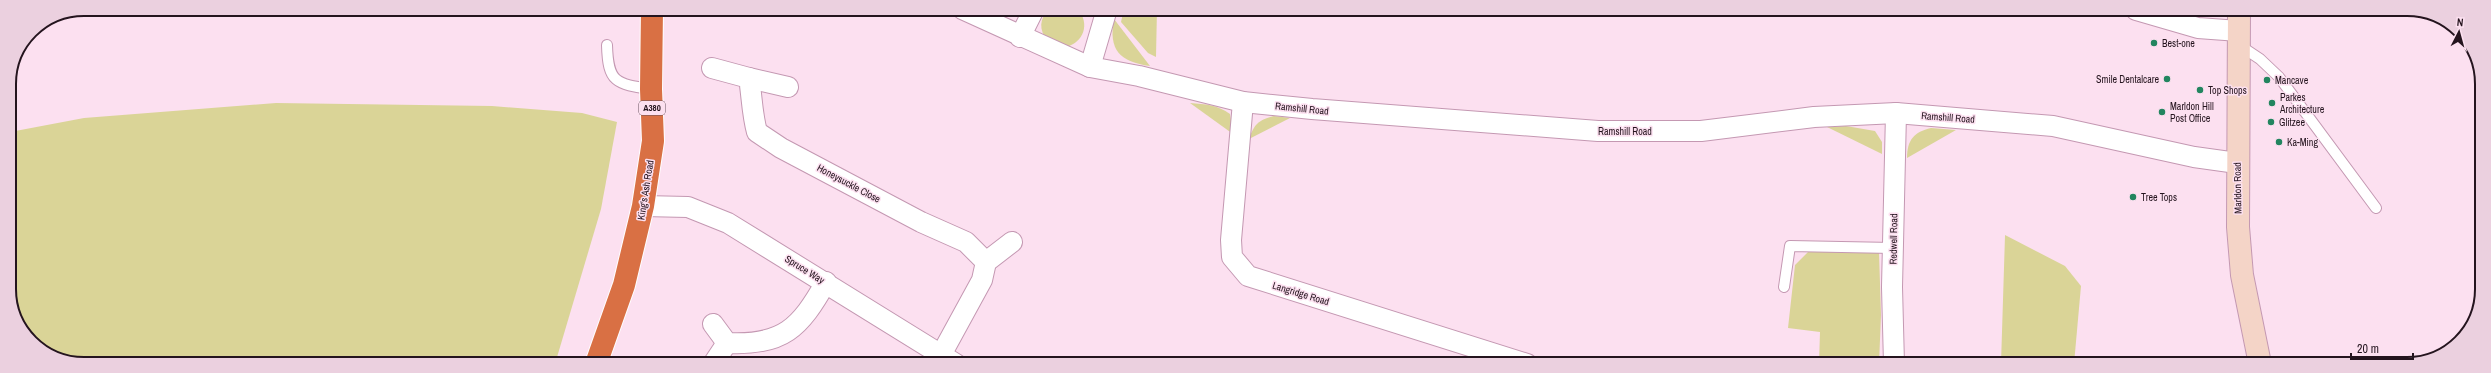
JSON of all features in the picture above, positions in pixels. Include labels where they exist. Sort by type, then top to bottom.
[{"type":"highway","name":"King's Ash Road","points":[[598,357],[624,285],[643,206],[653,141],[651,89],[652,16]]},
{"type":"main road","name":"Marldon Road","points":[[2239,28],[2237,163],[2240,263],[2259,357]]},
{"type":"street","name":"Ramshill Road","points":[[976,16],[1020,37],[1090,67],[1139,76],[1243,102],[1598,132],[1701,131],[1814,117],[1896,113],[2053,126],[2194,157],[2237,163]]},
{"type":"street","points":[[1020,37],[1030,16]]},
{"type":"street","points":[[1090,67],[1105,16]]},
{"type":"street","points":[[2157,16],[2198,28],[2239,28]]},
{"type":"street","points":[[712,68],[788,87]]},
{"type":"street","name":"Honeysuckle Close","points":[[749,78],[753,116],[757,132],[781,148],[921,222],[966,242],[986,262]]},
{"type":"street","name":"Langridge Road","points":[[1243,102],[1231,240],[1232,257],[1248,276],[1505,357]]},
{"type":"street","name":"Redwell Road","points":[[1894,357],[1893,248],[1896,113]]},
{"type":"street","name":"Spruce Way","points":[[643,206],[688,207],[728,223],[826,282],[945,357]]},
{"type":"street","points":[[949,357],[982,280],[986,262],[1012,242]]},
{"type":"street","points":[[727,343],[749,344],[771,338],[795,328],[813,306],[826,282]]},
{"type":"street","points":[[713,324],[727,343]]},
{"type":"street","points":[[718,357],[727,343]]},
{"type":"lane","points":[[2239,28],[2260,59],[2279,77],[2376,208]]},
{"type":"lane","points":[[607,45],[607,64],[612,78],[622,85],[651,89]]},
{"type":"lane","points":[[1784,287],[1790,246],[1893,248]]},
{"type":"shaded area","points":[[1082,16],[1084,26],[1081,37],[1072,45],[1066,47],[1047,40],[1041,28],[1043,17]]},
{"type":"shaded area","points":[[1122,16],[1157,16],[1156,57],[1148,53],[1121,22]]},
{"type":"shaded area","points":[[1114,19],[1150,66],[1131,61],[1118,53],[1113,39]]},
{"type":"shaded area","points":[[276,103],[492,106],[582,113],[617,122],[601,209],[557,357],[84,357],[62,353],[46,346],[36,337],[25,323],[17,302],[16,131],[84,118]]},
{"type":"shaded area","points":[[1190,103],[1216,107],[1230,114],[1233,134]]},
{"type":"shaded area","points":[[1274,116],[1290,118],[1249,139],[1258,123],[1264,119]]},
{"type":"shaded area","points":[[1846,126],[1875,131],[1882,142],[1882,154],[1827,127]]},
{"type":"shaded area","points":[[1931,128],[1956,130],[1907,158],[1908,146],[1913,138],[1920,132]]},
{"type":"shaded area","points":[[2005,235],[2065,266],[2081,286],[2075,357],[2001,357]]},
{"type":"shaded area","points":[[1810,250],[1879,252],[1881,315],[1879,357],[1819,357],[1820,332],[1788,328],[1795,265]]},
{"type":"place","name":"Best-one","points":[[2154,43]]},
{"type":"place","name":"Smile Dentalcare","points":[[2167,79]]},
{"type":"place","name":"Mancave","points":[[2267,80]]},
{"type":"place","name":"Top Shops","points":[[2200,90]]},
{"type":"place","name":"Parkes Architecture","points":[[2272,103]]},
{"type":"place","name":"Marldon Hill Post Office","points":[[2162,112]]},
{"type":"place","name":"Glitzee","points":[[2271,122]]},
{"type":"place","name":"Ka-Ming","points":[[2279,142]]},
{"type":"place","name":"Tree Tops","points":[[2133,197]]}]
